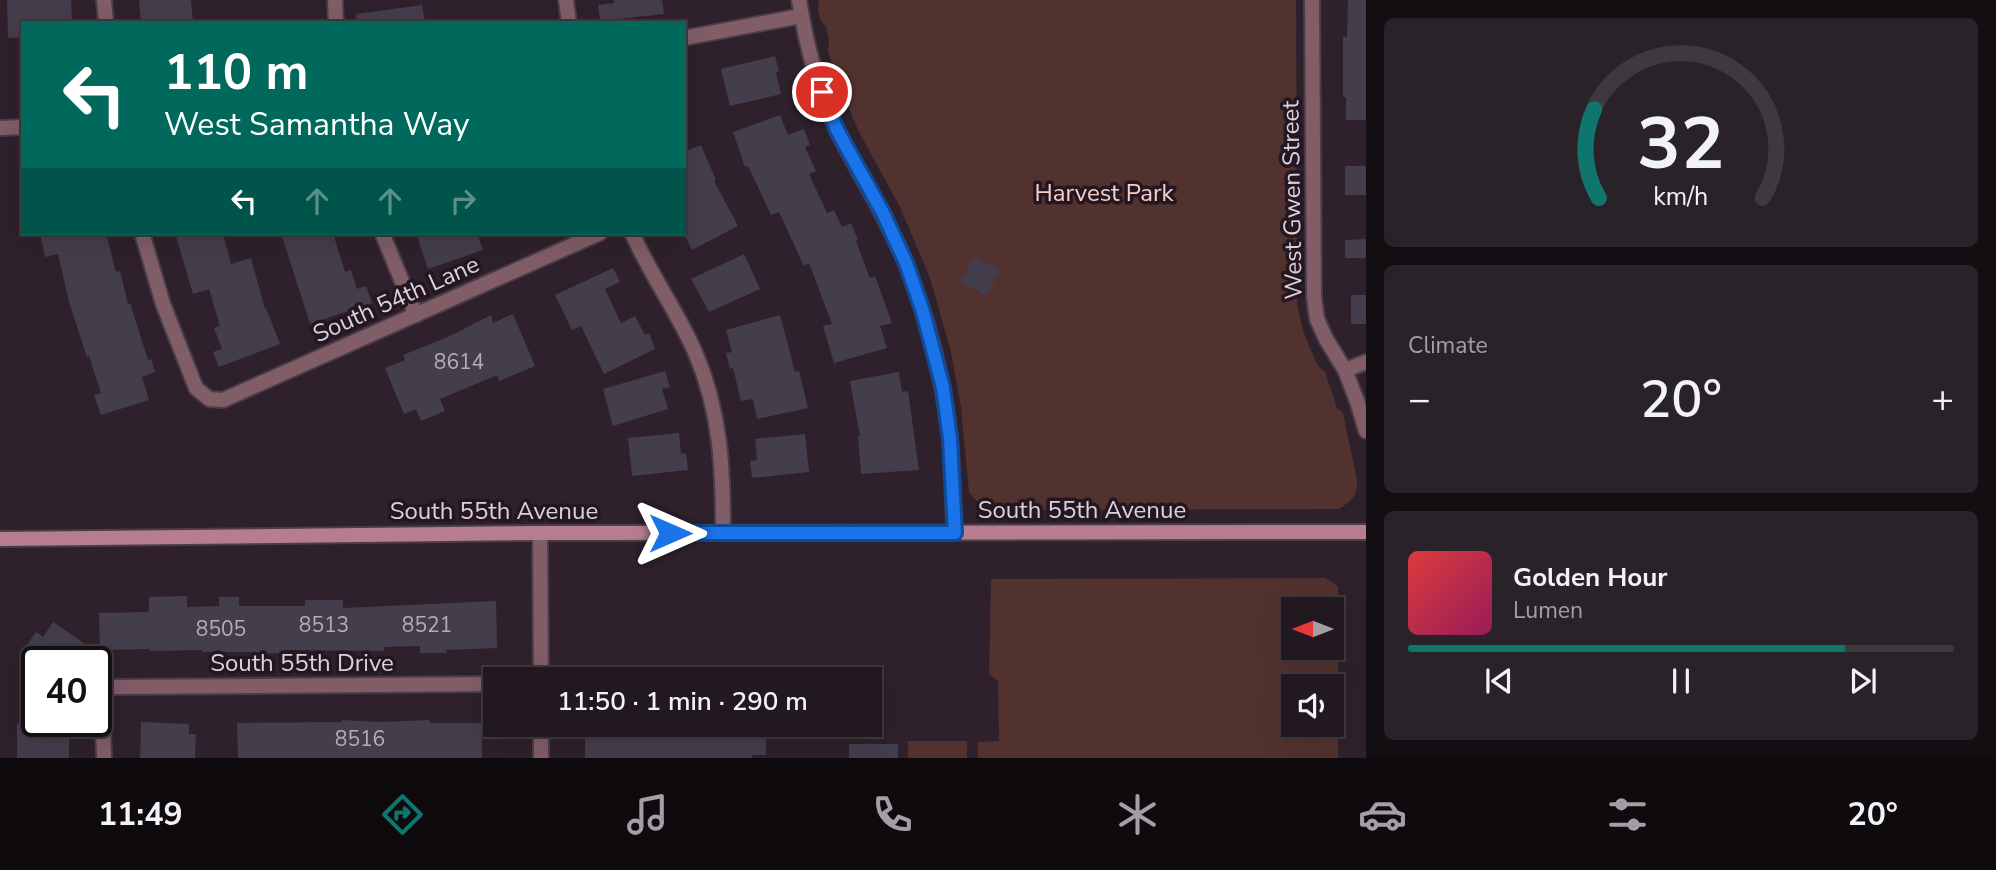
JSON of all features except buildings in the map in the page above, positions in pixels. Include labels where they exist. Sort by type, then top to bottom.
[{"type":"street","points":[[104,0],[106,21]]},
{"type":"street","points":[[335,0],[336,21]]},
{"type":"street","points":[[566,0],[569,21]]},
{"type":"street","points":[[799,0],[822,92],[837,130],[883,213],[906,263],[923,312],[943,388],[950,439],[955,533]]},
{"type":"street","name":"West Gwen Street","points":[[1312,0],[1314,297],[1317,319],[1345,370],[1366,431]]},
{"type":"street","points":[[686,38],[801,16]]},
{"type":"street","points":[[0,128],[21,127]]},
{"type":"street","name":"South 54th Lane","points":[[143,235],[163,304],[196,388],[209,399],[223,400],[596,235]]},
{"type":"street","points":[[383,235],[416,315]]},
{"type":"street","points":[[633,235],[695,353],[709,393],[722,458],[723,533]]},
{"type":"street","points":[[1345,370],[1366,362]]},
{"type":"street","name":"South 55th Avenue","points":[[0,539],[540,533],[1366,532]]},
{"type":"street","points":[[540,533],[541,667]]},
{"type":"street","name":"South 55th Drive","points":[[104,758],[103,705],[106,693],[114,687],[483,684]]},
{"type":"street","points":[[541,737],[541,758]]},
{"type":"green space","name":"Harvest Park","points":[[819,0],[1296,0],[1297,304],[1304,334],[1318,366],[1325,372],[1337,408],[1343,413],[1357,480],[1355,494],[1350,501],[1339,509],[989,510],[981,506],[969,492],[961,407],[951,352],[930,278],[900,207],[859,132],[839,85],[828,51],[826,27],[820,19]]},
{"type":"green space","points":[[1325,578],[1338,586],[1338,597],[1281,597],[1281,660],[1338,660],[1338,674],[1281,674],[1281,737],[1338,737],[1338,758],[978,758],[978,742],[999,741],[998,681],[989,674],[991,579]]},
{"type":"green space","points":[[908,741],[967,741],[967,758],[908,758]]},
{"type":"route","points":[[670,533],[955,533],[950,439],[943,388],[923,312],[906,263],[883,213],[837,130],[822,92]]}]
